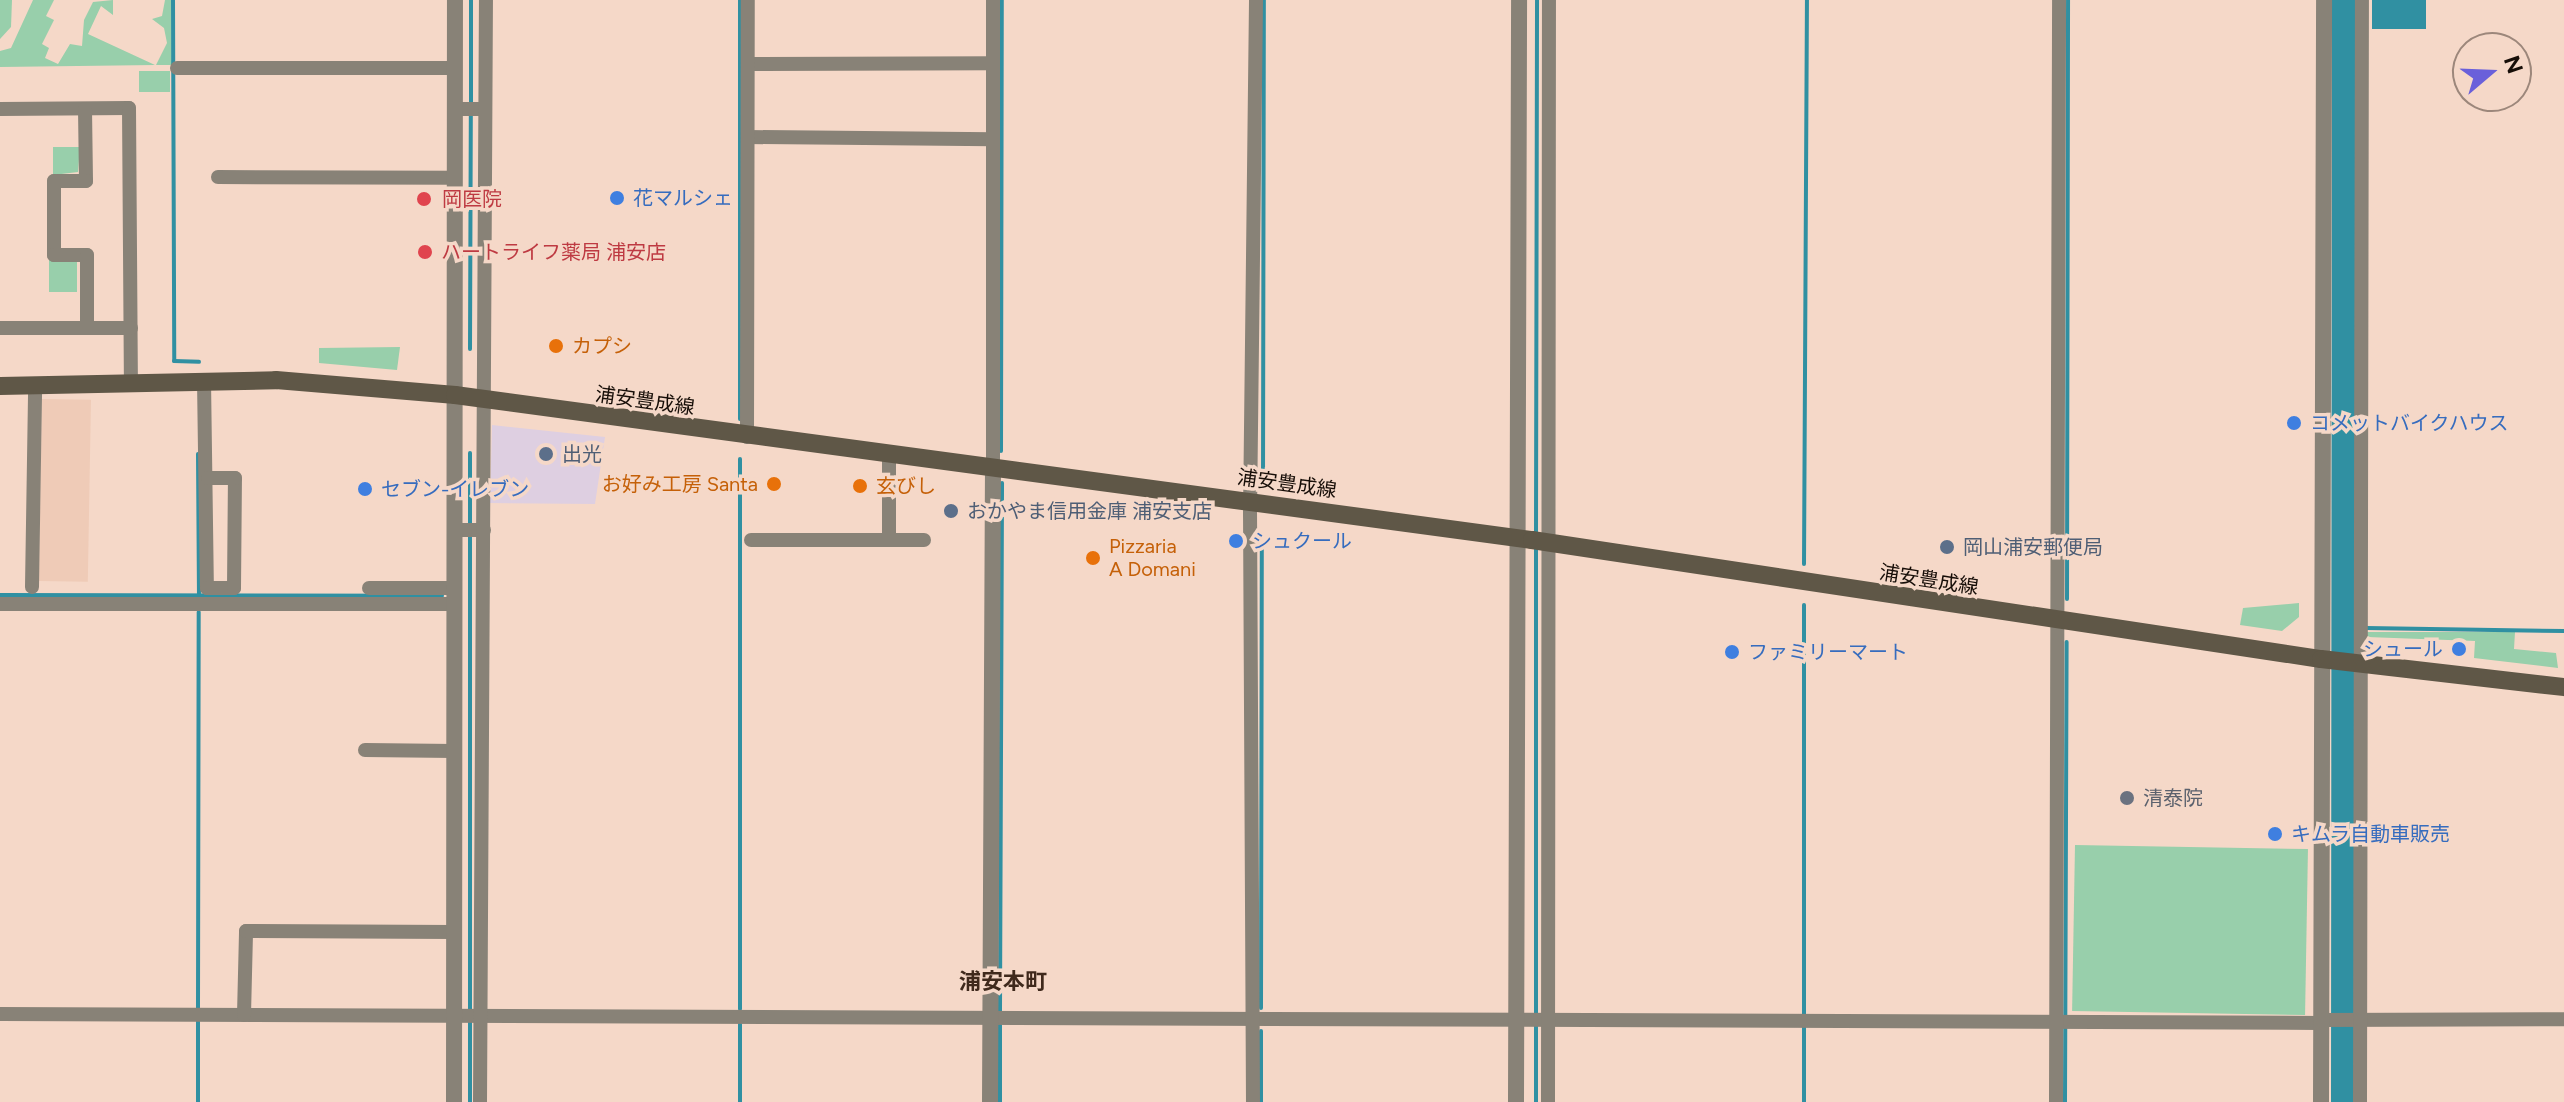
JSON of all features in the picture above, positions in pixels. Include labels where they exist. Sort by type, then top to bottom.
[{"type":"main road","name":"浦安豊成線","points":[[0,386],[204,380],[348,384],[455,395],[889,456],[993,466],[1253,501],[2329,660],[2564,687]]},
{"type":"street","points":[[454,1102],[469,1016],[470,530],[485,400],[470,109],[455,68],[455,0]]},
{"type":"street","points":[[480,1102],[454,932],[454,751],[469,647],[454,596],[470,530],[455,395],[455,178],[470,109],[486,0]]},
{"type":"street","points":[[747,437],[748,0]]},
{"type":"street","points":[[990,1102],[993,0]]},
{"type":"street","points":[[1253,1102],[1256,0]]},
{"type":"street","points":[[1516,1102],[1534,1017],[1535,541],[1519,0]]},
{"type":"street","points":[[1548,1102],[1534,1017],[1535,541],[1549,0]]},
{"type":"street","points":[[2056,1102],[2062,1020],[2057,622],[2059,0]]},
{"type":"street","points":[[2321,1102],[2326,1021],[2329,660],[2324,0]]},
{"type":"street","points":[[2360,1102],[2356,1020],[2362,0]]},
{"type":"street","points":[[748,64],[993,63]]},
{"type":"street","points":[[177,68],[455,68]]},
{"type":"street","points":[[0,109],[129,108],[131,382]]},
{"type":"street","points":[[85,109],[86,181],[54,181],[54,255],[87,255],[87,328]]},
{"type":"street","points":[[748,137],[993,139]]},
{"type":"street","points":[[218,177],[455,178]]},
{"type":"street","points":[[0,328],[131,328]]},
{"type":"street","points":[[204,380],[208,478],[207,588],[234,588],[235,478],[208,478]]},
{"type":"street","points":[[32,587],[35,385]]},
{"type":"street","points":[[889,456],[889,540]]},
{"type":"street","points":[[751,540],[924,540]]},
{"type":"street","points":[[369,588],[454,596]]},
{"type":"street","points":[[0,604],[454,596]]},
{"type":"street","points":[[365,750],[454,751]]},
{"type":"street","points":[[244,1015],[246,931],[454,932]]},
{"type":"street","points":[[0,1014],[1804,1020],[2564,1019]]},
{"type":"shaded area","points":[[42,399],[91,400],[88,582],[39,581]]},
{"type":"shaded area","points":[[492,425],[605,437],[595,504],[490,503]]},
{"type":"green space","points":[[0,0],[12,0],[11,27],[0,39]]},
{"type":"green space","points":[[33,0],[54,0],[46,16],[54,20],[42,44],[49,48],[45,58],[58,64],[70,44],[82,46],[84,20],[93,2],[113,0],[113,15],[101,6],[88,34],[155,65],[0,67],[0,51],[11,48]]},
{"type":"green space","points":[[165,0],[171,0],[172,65],[156,65],[167,43],[164,28],[152,19],[162,16]]},
{"type":"green space","points":[[139,71],[170,71],[170,92],[139,92]]},
{"type":"green space","points":[[53,147],[80,147],[78,172],[53,175]]},
{"type":"green space","points":[[49,260],[77,260],[77,292],[49,292]]},
{"type":"green space","points":[[400,347],[397,370],[319,363],[319,348]]},
{"type":"green space","points":[[2299,603],[2299,617],[2282,631],[2240,625],[2243,608]]},
{"type":"green space","points":[[2366,632],[2515,632],[2514,649],[2556,653],[2558,668],[2474,658],[2475,641],[2367,637]]},
{"type":"green space","points":[[2075,845],[2308,849],[2305,1015],[2072,1011]]},
{"type":"water","points":[[2372,0],[2426,0],[2426,29],[2372,29]]},
{"type":"waterway","points":[[173,0],[174,361],[199,362]]},
{"type":"waterway","points":[[471,0],[471,106]]},
{"type":"waterway","points":[[740,0],[740,419]]},
{"type":"waterway","points":[[1001,451],[1002,0]]},
{"type":"waterway","points":[[1263,489],[1264,0]]},
{"type":"waterway","points":[[1536,534],[1537,0]]},
{"type":"waterway","points":[[1804,564],[1807,0]]},
{"type":"waterway","points":[[2067,599],[2068,0]]},
{"type":"waterway","points":[[2344,1102],[2345,0]]},
{"type":"waterway","points":[[470,349],[471,114]]},
{"type":"waterway","points":[[470,453],[470,526]]},
{"type":"waterway","points":[[198,454],[199,597]]},
{"type":"waterway","points":[[740,459],[740,1009]]},
{"type":"waterway","points":[[1000,1011],[1002,483]]},
{"type":"waterway","points":[[470,535],[470,1102]]},
{"type":"waterway","points":[[1261,1008],[1262,540]]},
{"type":"waterway","points":[[1536,546],[1536,1102]]},
{"type":"waterway","points":[[0,595],[442,596]]},
{"type":"waterway","points":[[1804,605],[1804,1102]]},
{"type":"waterway","points":[[198,1008],[199,612]]},
{"type":"waterway","points":[[2346,627],[2356,628]]},
{"type":"waterway","points":[[2366,628],[2564,631]]},
{"type":"waterway","points":[[2065,1102],[2067,642]]},
{"type":"waterway","points":[[198,1021],[198,1102]]},
{"type":"waterway","points":[[740,1024],[740,1102]]},
{"type":"waterway","points":[[1000,1025],[1000,1102]]},
{"type":"waterway","points":[[1261,1031],[1261,1102]]},
{"type":"place","name":"花マルシェ","points":[[617,198]]},
{"type":"place","name":"岡医院","points":[[424,199]]},
{"type":"place","name":"ハートライフ薬局 浦安店","points":[[425,252]]},
{"type":"place","name":"カプシ","points":[[556,346]]},
{"type":"place","name":"コメットバイクハウス","points":[[2294,423]]},
{"type":"place","name":"出光","points":[[546,454]]},
{"type":"place","name":"お好み工房 Santa","points":[[774,484]]},
{"type":"place","name":"玄びし","points":[[860,486]]},
{"type":"place","name":"セブン-イレブン","points":[[365,489]]},
{"type":"place","name":"おかやま信用金庫 浦安支店","points":[[951,511]]},
{"type":"place","name":"シュクール","points":[[1236,541]]},
{"type":"place","name":"岡山浦安郵便局","points":[[1947,547]]},
{"type":"place","name":"Pizzaria A Domani","points":[[1093,558]]},
{"type":"place","name":"シュール","points":[[2459,649]]},
{"type":"place","name":"ファミリーマート","points":[[1732,652]]},
{"type":"place","name":"清泰院","points":[[2127,798]]},
{"type":"place","name":"キムラ自動車販売","points":[[2275,834]]},
{"type":"district","name":"浦安本町","points":[[1003,982]]}]
